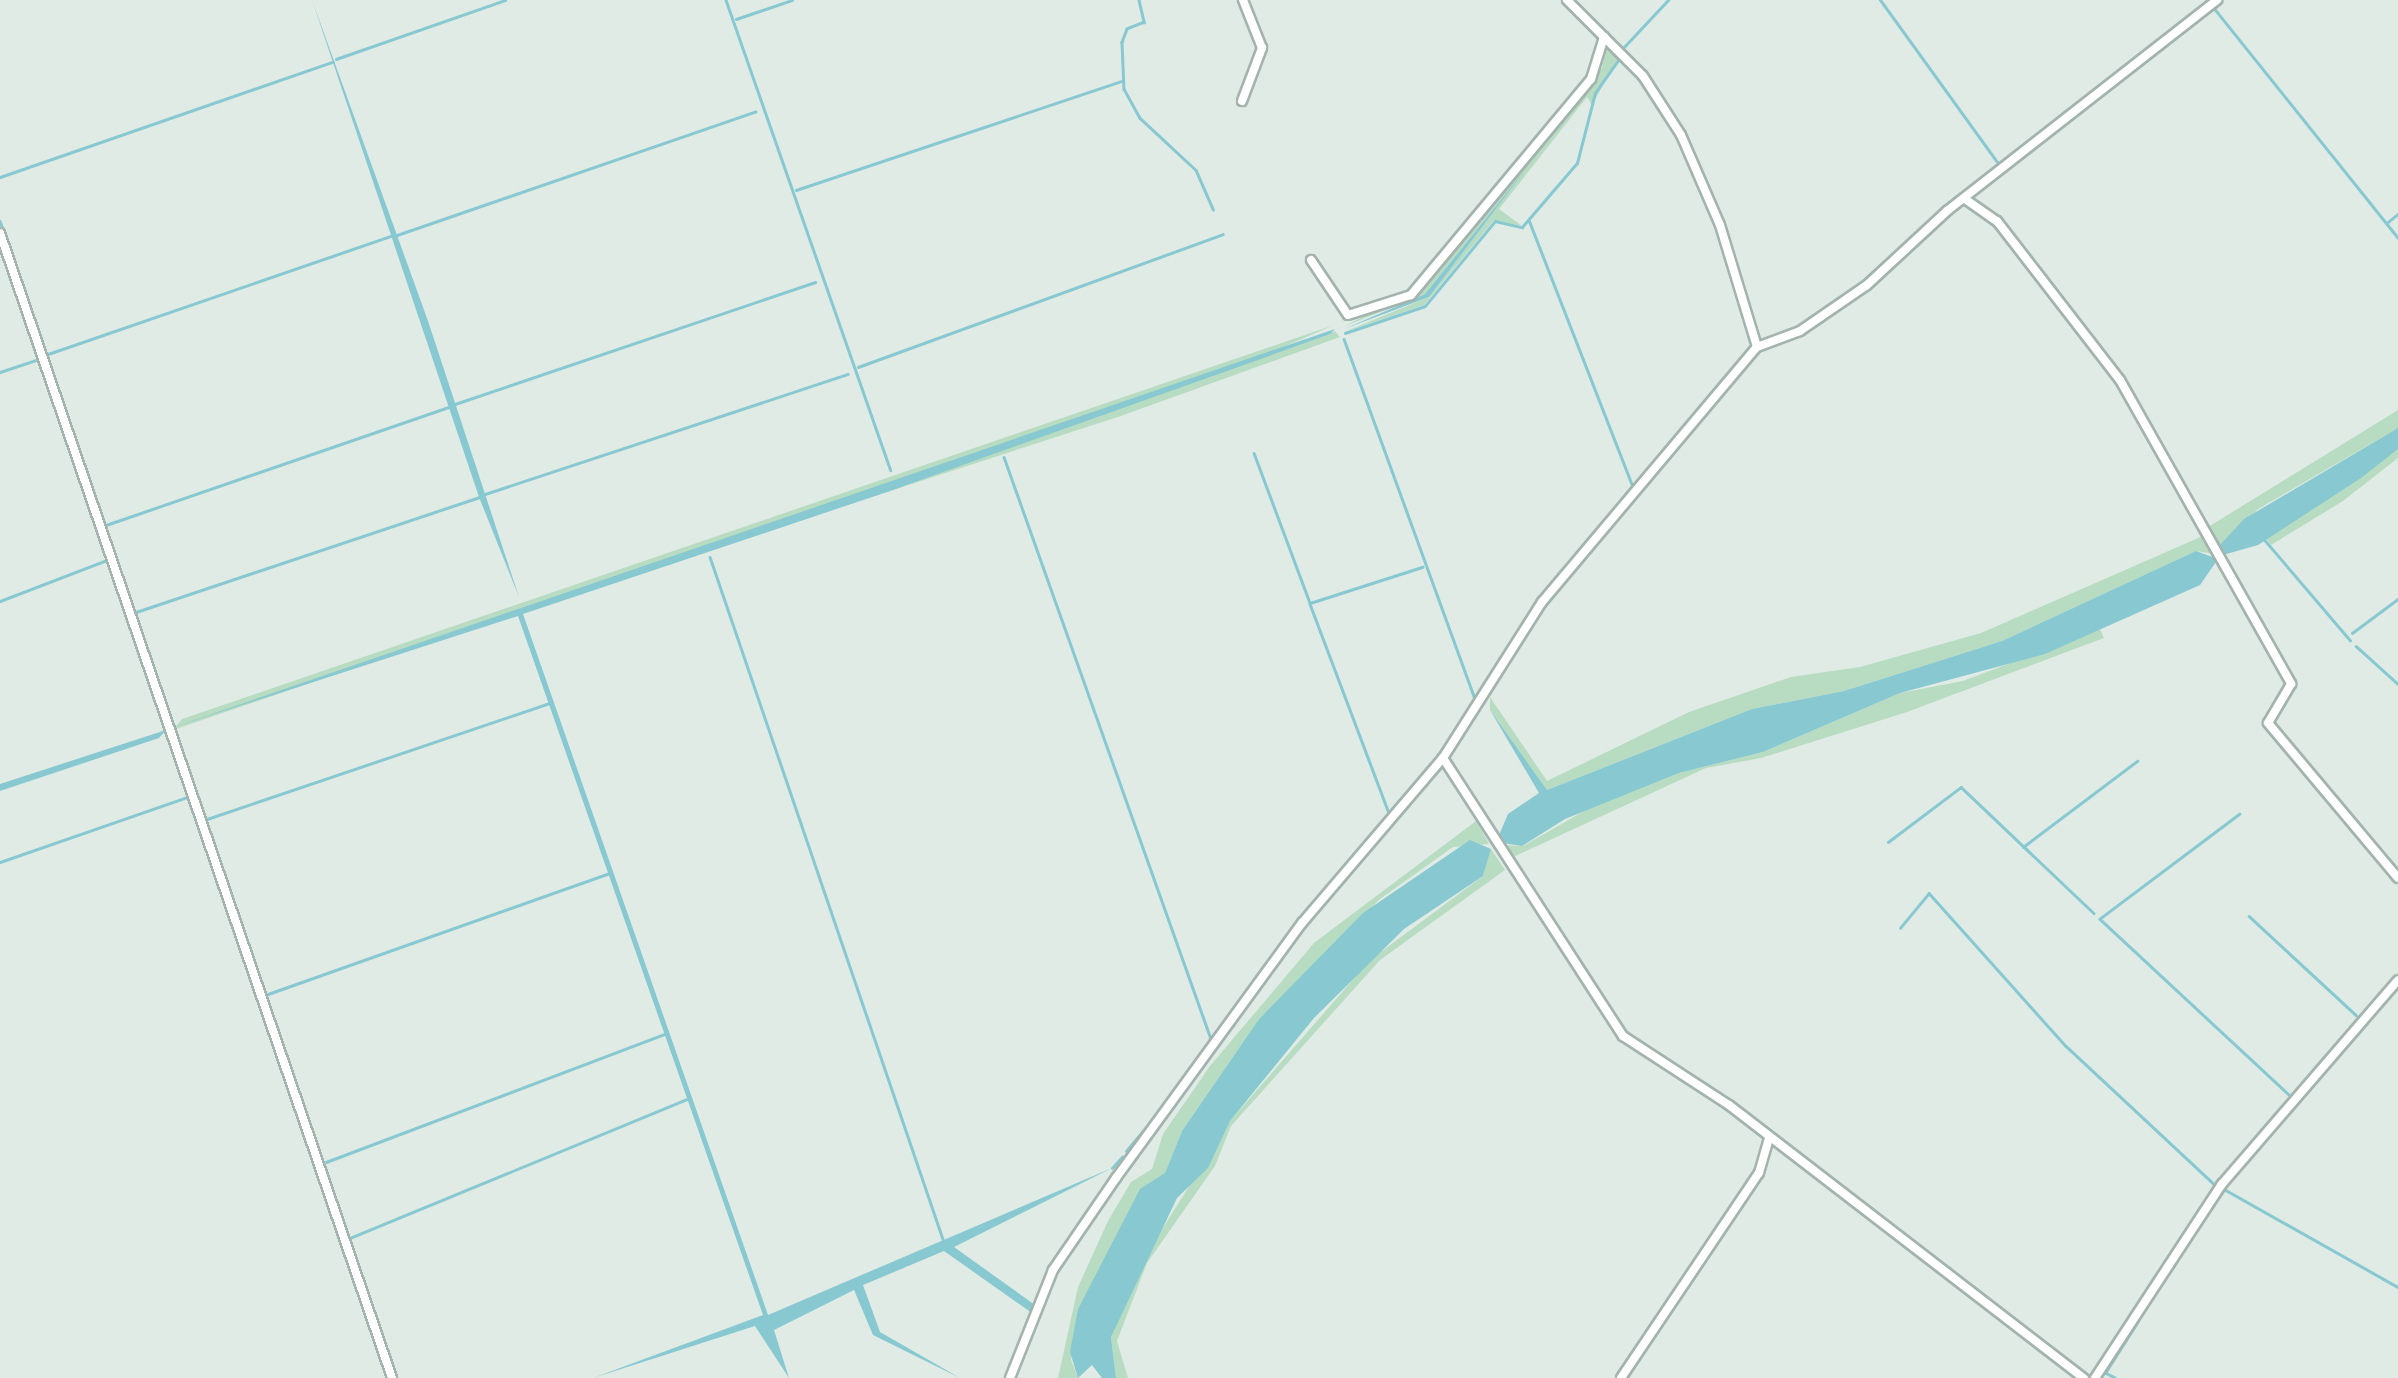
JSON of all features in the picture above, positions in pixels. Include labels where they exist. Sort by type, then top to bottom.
[{"type":"street","points":[[1242,101],[1262,48],[1243,0]]},
{"type":"street","points":[[1567,0],[1655,92],[1686,144],[1720,224],[1757,347]]},
{"type":"street","points":[[1010,1378],[1053,1270],[1116,1178],[1302,923],[1444,758],[1542,602],[1757,347],[1800,331],[1867,286],[1965,198],[2217,0]]},
{"type":"street","points":[[1311,260],[1348,315],[1419,289],[1591,79],[1604,37]]},
{"type":"street","points":[[1965,198],[1997,221],[2120,380],[2292,684],[2268,723],[2398,878]]},
{"type":"street","points":[[0,232],[392,1378]]},
{"type":"street","points":[[1444,758],[1613,1027],[1769,1137],[2084,1378]]},
{"type":"street","points":[[2095,1378],[2222,1184],[2398,980]]},
{"type":"street","points":[[1621,1378],[1759,1173],[1769,1137]]},
{"type":"green space","points":[[1608,42],[1619,56],[1592,105],[1587,97],[1499,209],[1522,226],[1494,220],[1424,305],[1344,332],[1429,297],[1521,175],[1425,294],[1343,327],[1430,282],[1602,68]]},
{"type":"green space","points":[[1334,325],[1258,358],[173,730],[182,719]]},
{"type":"green space","points":[[1335,331],[1340,337],[1118,417],[696,554]]},
{"type":"green space","points":[[2398,410],[2398,428],[2258,509],[2220,549],[2208,527]]},
{"type":"green space","points":[[2398,449],[2398,458],[2343,501],[2271,545],[2266,538]]},
{"type":"green space","points":[[2205,535],[2214,554],[2196,551],[2002,641],[1844,691],[1752,709],[1547,790],[1490,710],[1490,697],[1547,781],[1689,712],[1791,677],[1860,667],[1981,633]]},
{"type":"green space","points":[[2100,629],[2104,638],[1907,712],[1761,758],[1706,768],[1511,858],[1501,845],[1523,846],[1586,810],[1679,773],[1763,752],[1900,693],[1963,681]]},
{"type":"green space","points":[[1476,821],[1489,844],[1453,847],[1380,899],[1259,1019],[1182,1131],[1165,1173],[1132,1210],[1078,1309],[1071,1360],[1078,1378],[1058,1378],[1078,1287],[1108,1221],[1131,1182],[1152,1169],[1163,1134],[1210,1066],[1314,943]]},
{"type":"green space","points":[[1491,849],[1505,870],[1380,960],[1231,1126],[1215,1166],[1147,1263],[1117,1341],[1128,1378],[1116,1378],[1111,1337],[1144,1258],[1230,1121],[1370,960],[1483,876]]},
{"type":"water","points":[[312,0],[428,321],[519,597],[479,497]]},
{"type":"water","points":[[1529,165],[1429,297],[1344,329],[1425,294]]},
{"type":"water","points":[[1335,329],[887,492],[523,614],[768,1315],[1112,1168],[954,1247],[1035,1305],[1032,1313],[944,1251],[863,1285],[880,1332],[960,1378],[873,1335],[854,1290],[774,1330],[789,1378],[755,1326],[593,1378],[763,1315],[518,616],[174,727]]},
{"type":"water","points":[[2398,428],[2398,449],[2361,478],[2258,545],[2223,555],[2220,545],[2244,519]]},
{"type":"water","points":[[2196,551],[2218,559],[2200,585],[2045,654],[1900,693],[1763,752],[1679,773],[1565,819],[1522,846],[1496,842],[1508,814],[1539,793],[1490,710],[1547,790],[1752,709],[1844,691],[2002,641]]},
{"type":"water","points":[[166,730],[159,738],[0,791],[0,784]]},
{"type":"water","points":[[1470,840],[1491,849],[1483,876],[1404,929],[1314,1018],[1230,1121],[1208,1168],[1177,1198],[1111,1337],[1116,1378],[1102,1378],[1092,1365],[1078,1378],[1070,1352],[1078,1309],[1140,1189],[1165,1173],[1182,1131],[1259,1019],[1363,913]]},
{"type":"waterway","points":[[336,59],[505,0]]},
{"type":"waterway","points":[[726,0],[891,470]]},
{"type":"waterway","points":[[736,19],[792,0]]},
{"type":"waterway","points":[[1139,0],[1144,22],[1127,29],[1122,42],[1124,89],[1140,118],[1196,170],[1213,209]]},
{"type":"waterway","points":[[1623,48],[1668,0]]},
{"type":"waterway","points":[[1866,278],[1999,165],[1880,0]]},
{"type":"waterway","points":[[2214,8],[2398,238]]},
{"type":"waterway","points":[[1345,333],[1425,306],[1495,221],[1522,227],[1577,163],[1595,93],[1619,59]]},
{"type":"waterway","points":[[0,177],[333,62]]},
{"type":"waterway","points":[[796,190],[1122,81]]},
{"type":"waterway","points":[[397,235],[755,112]]},
{"type":"waterway","points":[[2388,222],[2398,214]]},
{"type":"waterway","points":[[1529,220],[1633,487]]},
{"type":"waterway","points":[[0,221],[169,712]]},
{"type":"waterway","points":[[858,367],[1223,234]]},
{"type":"waterway","points":[[48,354],[394,235]]},
{"type":"waterway","points":[[455,404],[815,282]]},
{"type":"waterway","points":[[1344,339],[1475,698]]},
{"type":"waterway","points":[[0,372],[39,359]]},
{"type":"waterway","points":[[482,495],[848,374]]},
{"type":"waterway","points":[[106,525],[451,406]]},
{"type":"waterway","points":[[1254,453],[1310,603],[1422,567]]},
{"type":"waterway","points":[[1004,457],[1211,1039],[1177,1088]]},
{"type":"waterway","points":[[136,612],[479,497]]},
{"type":"waterway","points":[[2264,539],[2350,640]]},
{"type":"waterway","points":[[710,557],[944,1242]]},
{"type":"waterway","points":[[0,601],[107,560]]},
{"type":"waterway","points":[[2352,633],[2398,599]]},
{"type":"waterway","points":[[1310,604],[1389,813]]},
{"type":"waterway","points":[[2356,646],[2398,684]]},
{"type":"waterway","points":[[207,819],[550,703]]},
{"type":"waterway","points":[[2023,847],[2137,761]]},
{"type":"waterway","points":[[1888,842],[1961,787],[2094,913]]},
{"type":"waterway","points":[[0,862],[188,797]]},
{"type":"waterway","points":[[2240,814],[2100,919],[2288,1094]]},
{"type":"waterway","points":[[222,869],[238,915]]},
{"type":"waterway","points":[[268,994],[609,873]]},
{"type":"waterway","points":[[1900,928],[1929,893],[2066,1046],[2215,1185]]},
{"type":"waterway","points":[[2249,916],[2356,1015]]},
{"type":"waterway","points":[[2356,1034],[2398,987]]},
{"type":"waterway","points":[[326,1162],[664,1034]]},
{"type":"waterway","points":[[350,1238],[687,1099]]},
{"type":"waterway","points":[[1126,1151],[1163,1107]]},
{"type":"waterway","points":[[1112,1168],[1122,1157]]},
{"type":"waterway","points":[[2155,1293],[2224,1189],[2398,1287]]},
{"type":"waterway","points":[[2115,1378],[2105,1373],[2138,1321]]}]
